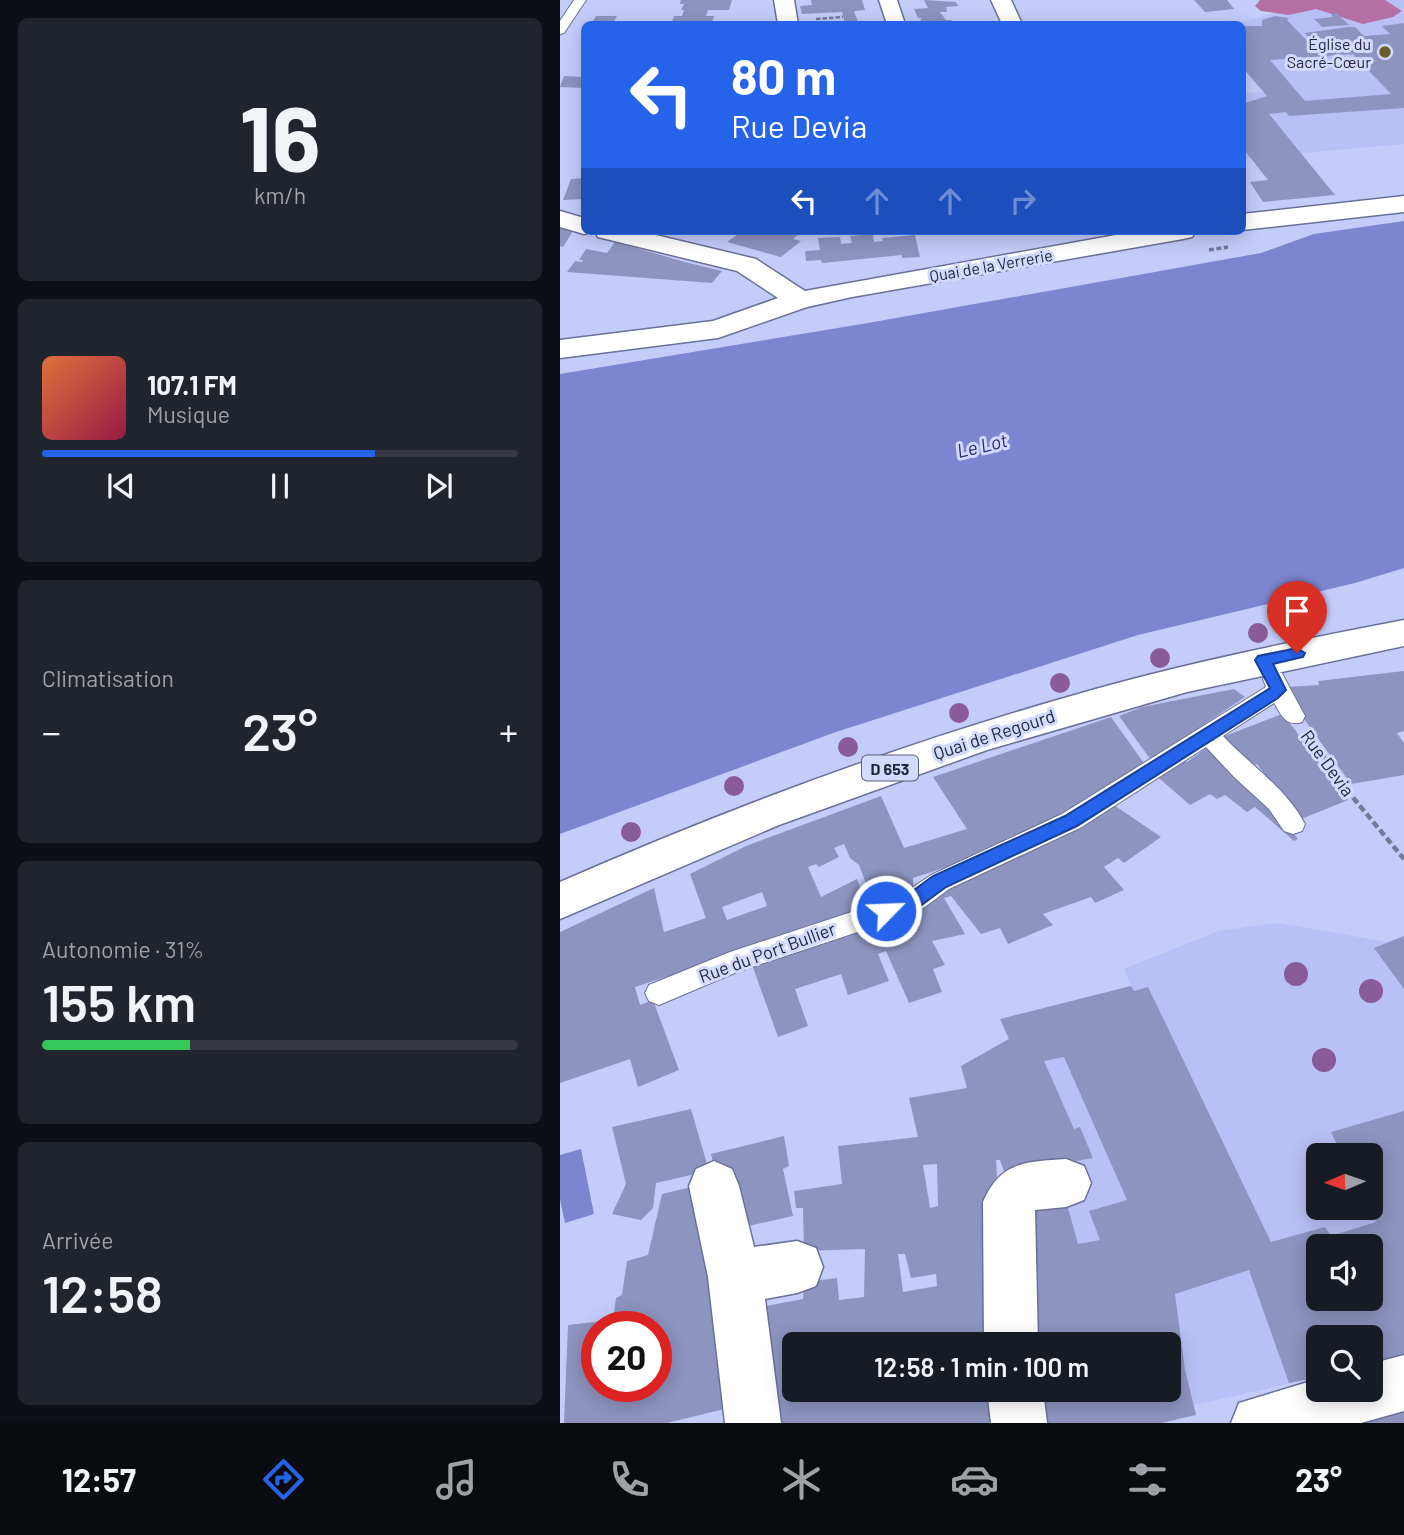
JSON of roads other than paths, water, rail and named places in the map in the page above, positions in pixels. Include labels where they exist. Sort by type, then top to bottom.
[{"type":"street","points":[[784,0],[788,21]]},
{"type":"street","points":[[888,0],[895,21]]},
{"type":"street","points":[[1001,0],[1011,21]]},
{"type":"street","points":[[1246,222],[1404,204]]},
{"type":"street","points":[[560,219],[581,225]]},
{"type":"street","points":[[641,235],[667,238],[746,265],[800,300]]},
{"type":"street","name":"Quai de la Verrerie","points":[[560,349],[718,329],[800,300],[1161,235]]},
{"type":"street","name":"Quai de Regourd","points":[[560,901],[746,820],[988,735],[1109,698],[1271,675],[1404,633]]},
{"type":"street","points":[[1011,1332],[1009,1202],[1012,1194],[1019,1189],[1066,1183]]},
{"type":"street","points":[[714,1186],[734,1277],[753,1423]]},
{"type":"street","points":[[734,1277],[797,1268]]},
{"type":"street","points":[[1259,1423],[1404,1383]]},
{"type":"street","points":[[1016,1402],[1019,1423]]},
{"type":"lane","points":[[560,30],[580,0]]},
{"type":"lane","name":"Rue Devia","points":[[1271,675],[1294,716]]},
{"type":"lane","name":"Rue du Port Bullier","points":[[659,993],[730,963],[909,904],[940,881],[1071,821],[1208,734],[1271,675]]},
{"type":"lane","points":[[1208,734],[1242,771],[1278,802],[1293,824]]},
{"type":"water","name":"Le Lot","points":[[1404,221],[1404,568],[1355,583],[1138,635],[836,732],[560,834],[560,374],[868,323],[1261,253],[1314,234]]},
{"type":"water","points":[[581,1149],[594,1214],[565,1223],[560,1200],[560,1155]]},
{"type":"place","name":"Église du Sacré-Cœur","points":[[1385,52]]}]
